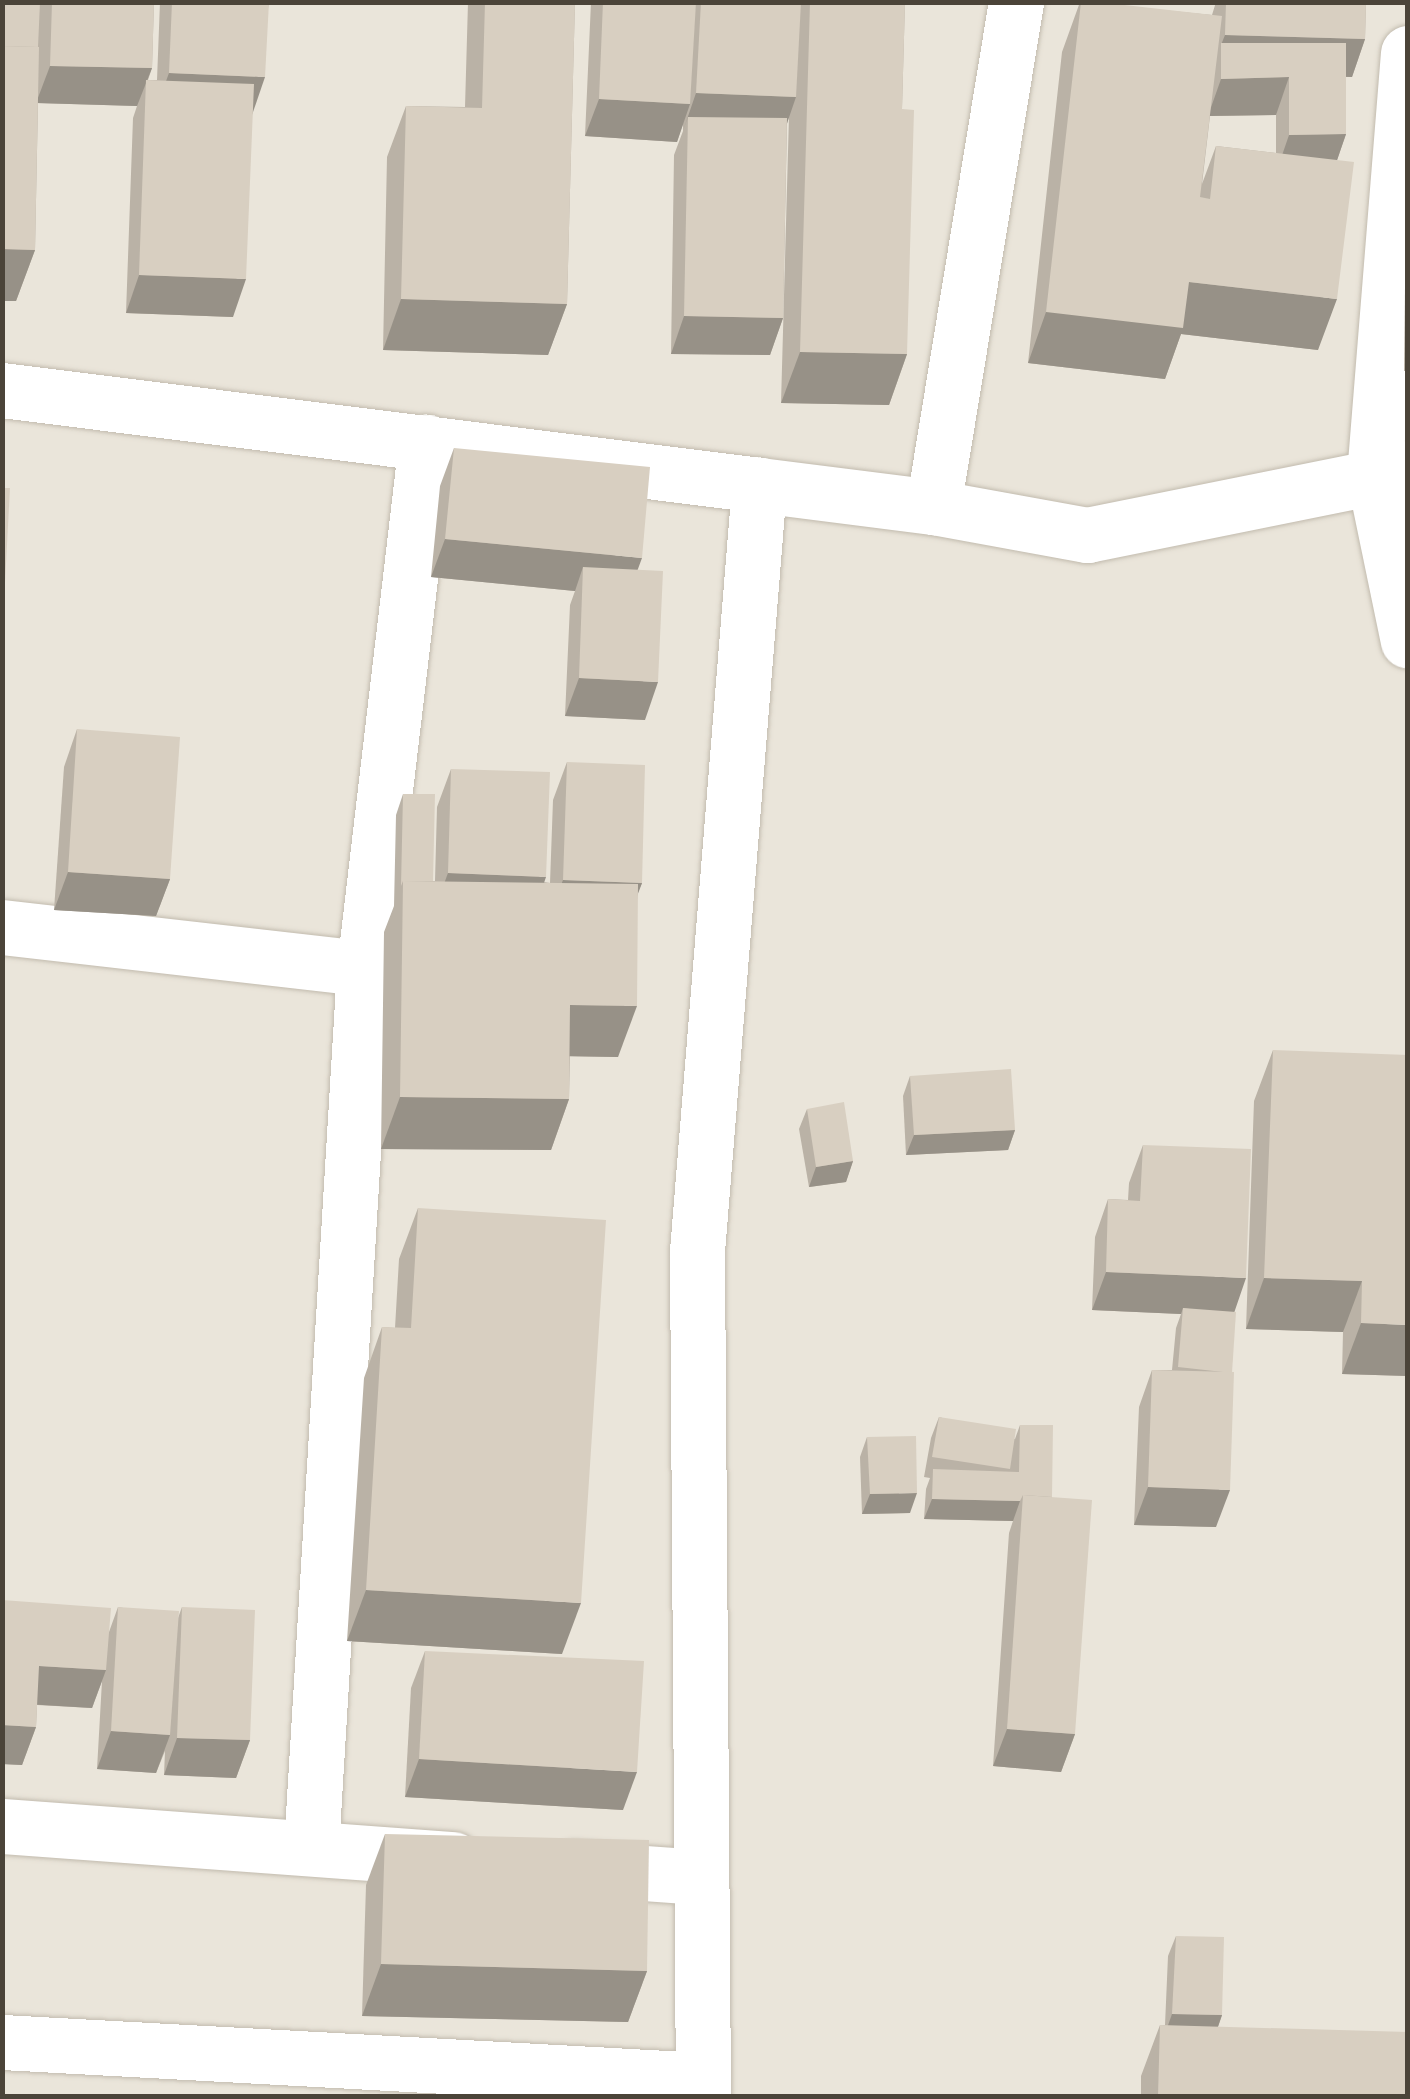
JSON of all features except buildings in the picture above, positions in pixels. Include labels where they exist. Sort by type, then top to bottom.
[{"type":"street","points":[[933,507],[1016,2]]},
{"type":"street","points":[[1408,53],[1391,472],[1408,641]]},
{"type":"street","points":[[2,390],[933,507],[1088,535],[1391,472]]},
{"type":"street","points":[[311,1848],[364,968],[426,442]]},
{"type":"street","points":[[2,2042],[703,2088],[697,1252],[759,485]]},
{"type":"street","points":[[2,927],[364,968]]},
{"type":"street","points":[[2,1826],[700,1877]]},
{"type":"shaded area","points":[[3,3],[1407,3],[1407,2096],[3,2096]]}]
